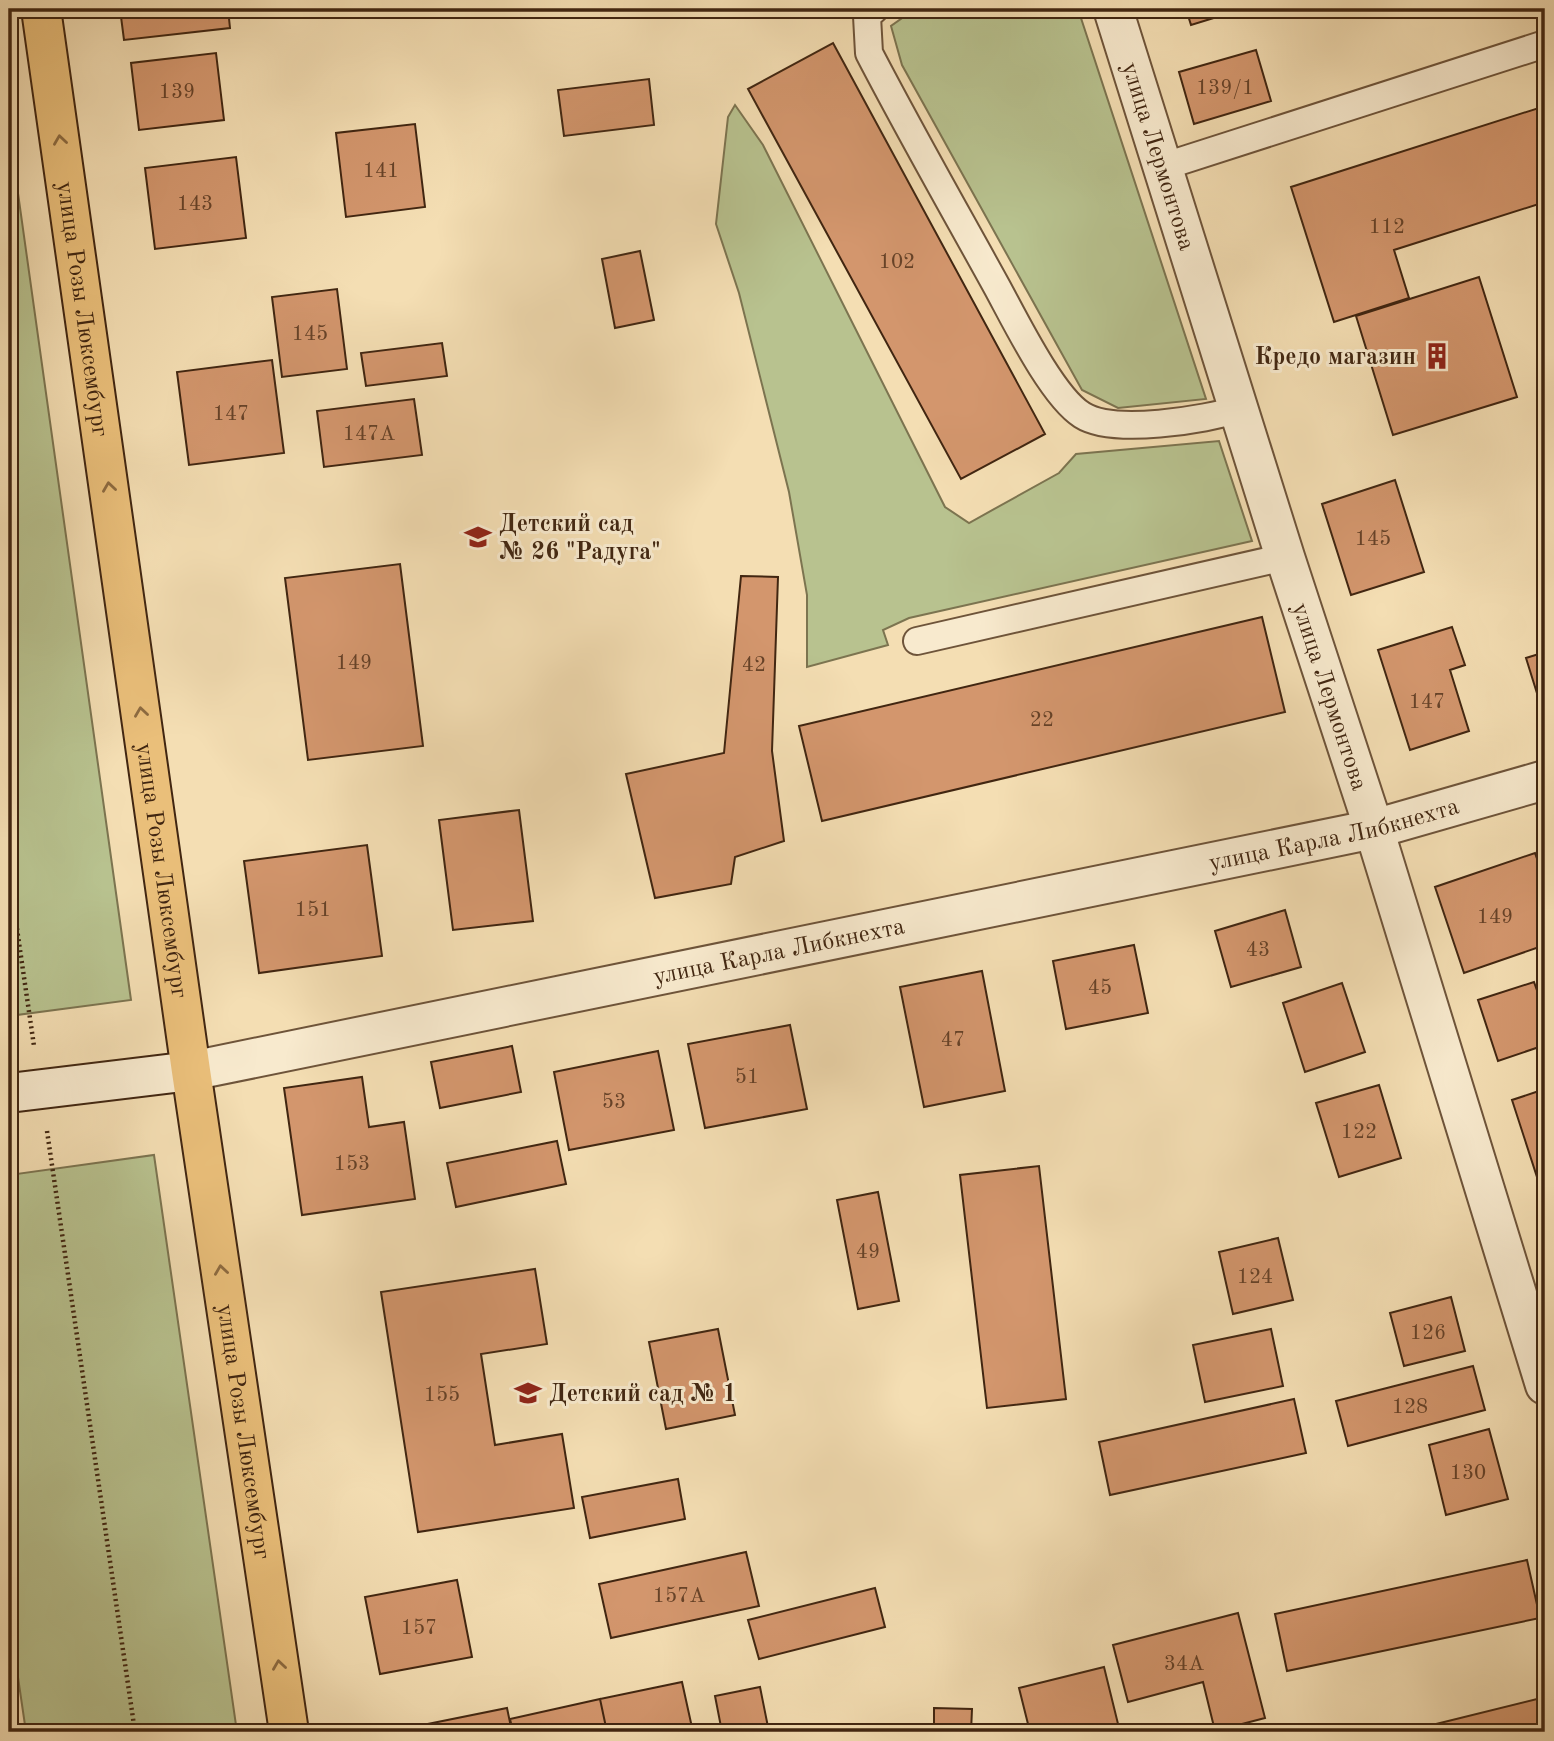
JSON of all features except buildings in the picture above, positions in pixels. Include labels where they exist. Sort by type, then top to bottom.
[{"type":"main road","name":"улица Розы Люксембург","points":[[41,9],[191,1071],[289,1732]]},
{"type":"street","name":"улица Лермонтова","points":[[1113,9],[1285,557],[1374,829],[1545,1384]]},
{"type":"street","name":"улица Карла Либкнехта","points":[[25,1091],[191,1071],[1374,829],[1545,780]]},
{"type":"lane","points":[[875,9],[867,16],[869,53],[1021,331],[1063,397],[1084,416],[1126,427],[1215,416],[1239,409]]},
{"type":"lane","points":[[1162,167],[1545,44]]},
{"type":"lane","points":[[917,641],[1285,557]]},
{"type":"path","points":[[9,874],[25,1091],[135,1732]]},
{"type":"green space","points":[[915,9],[1078,9],[1206,399],[1118,408],[1082,390],[902,65],[891,26]]},
{"type":"green space","points":[[735,105],[763,145],[945,507],[969,523],[1059,473],[1076,454],[1219,441],[1252,541],[909,618],[883,630],[888,645],[807,667],[807,595],[789,492],[739,293],[716,224],[728,117]]},
{"type":"green space","points":[[9,129],[131,1000],[9,1016]]},
{"type":"green space","points":[[154,1155],[237,1732],[26,1732],[9,1616],[9,1175]]},
{"type":"place","name":"Кредо магазин","points":[[1437,356]]},
{"type":"place","name":"Детский сад № 26 \"Радуга\"","points":[[478,537]]},
{"type":"place","name":"Детский сад № 1","points":[[528,1393]]}]
